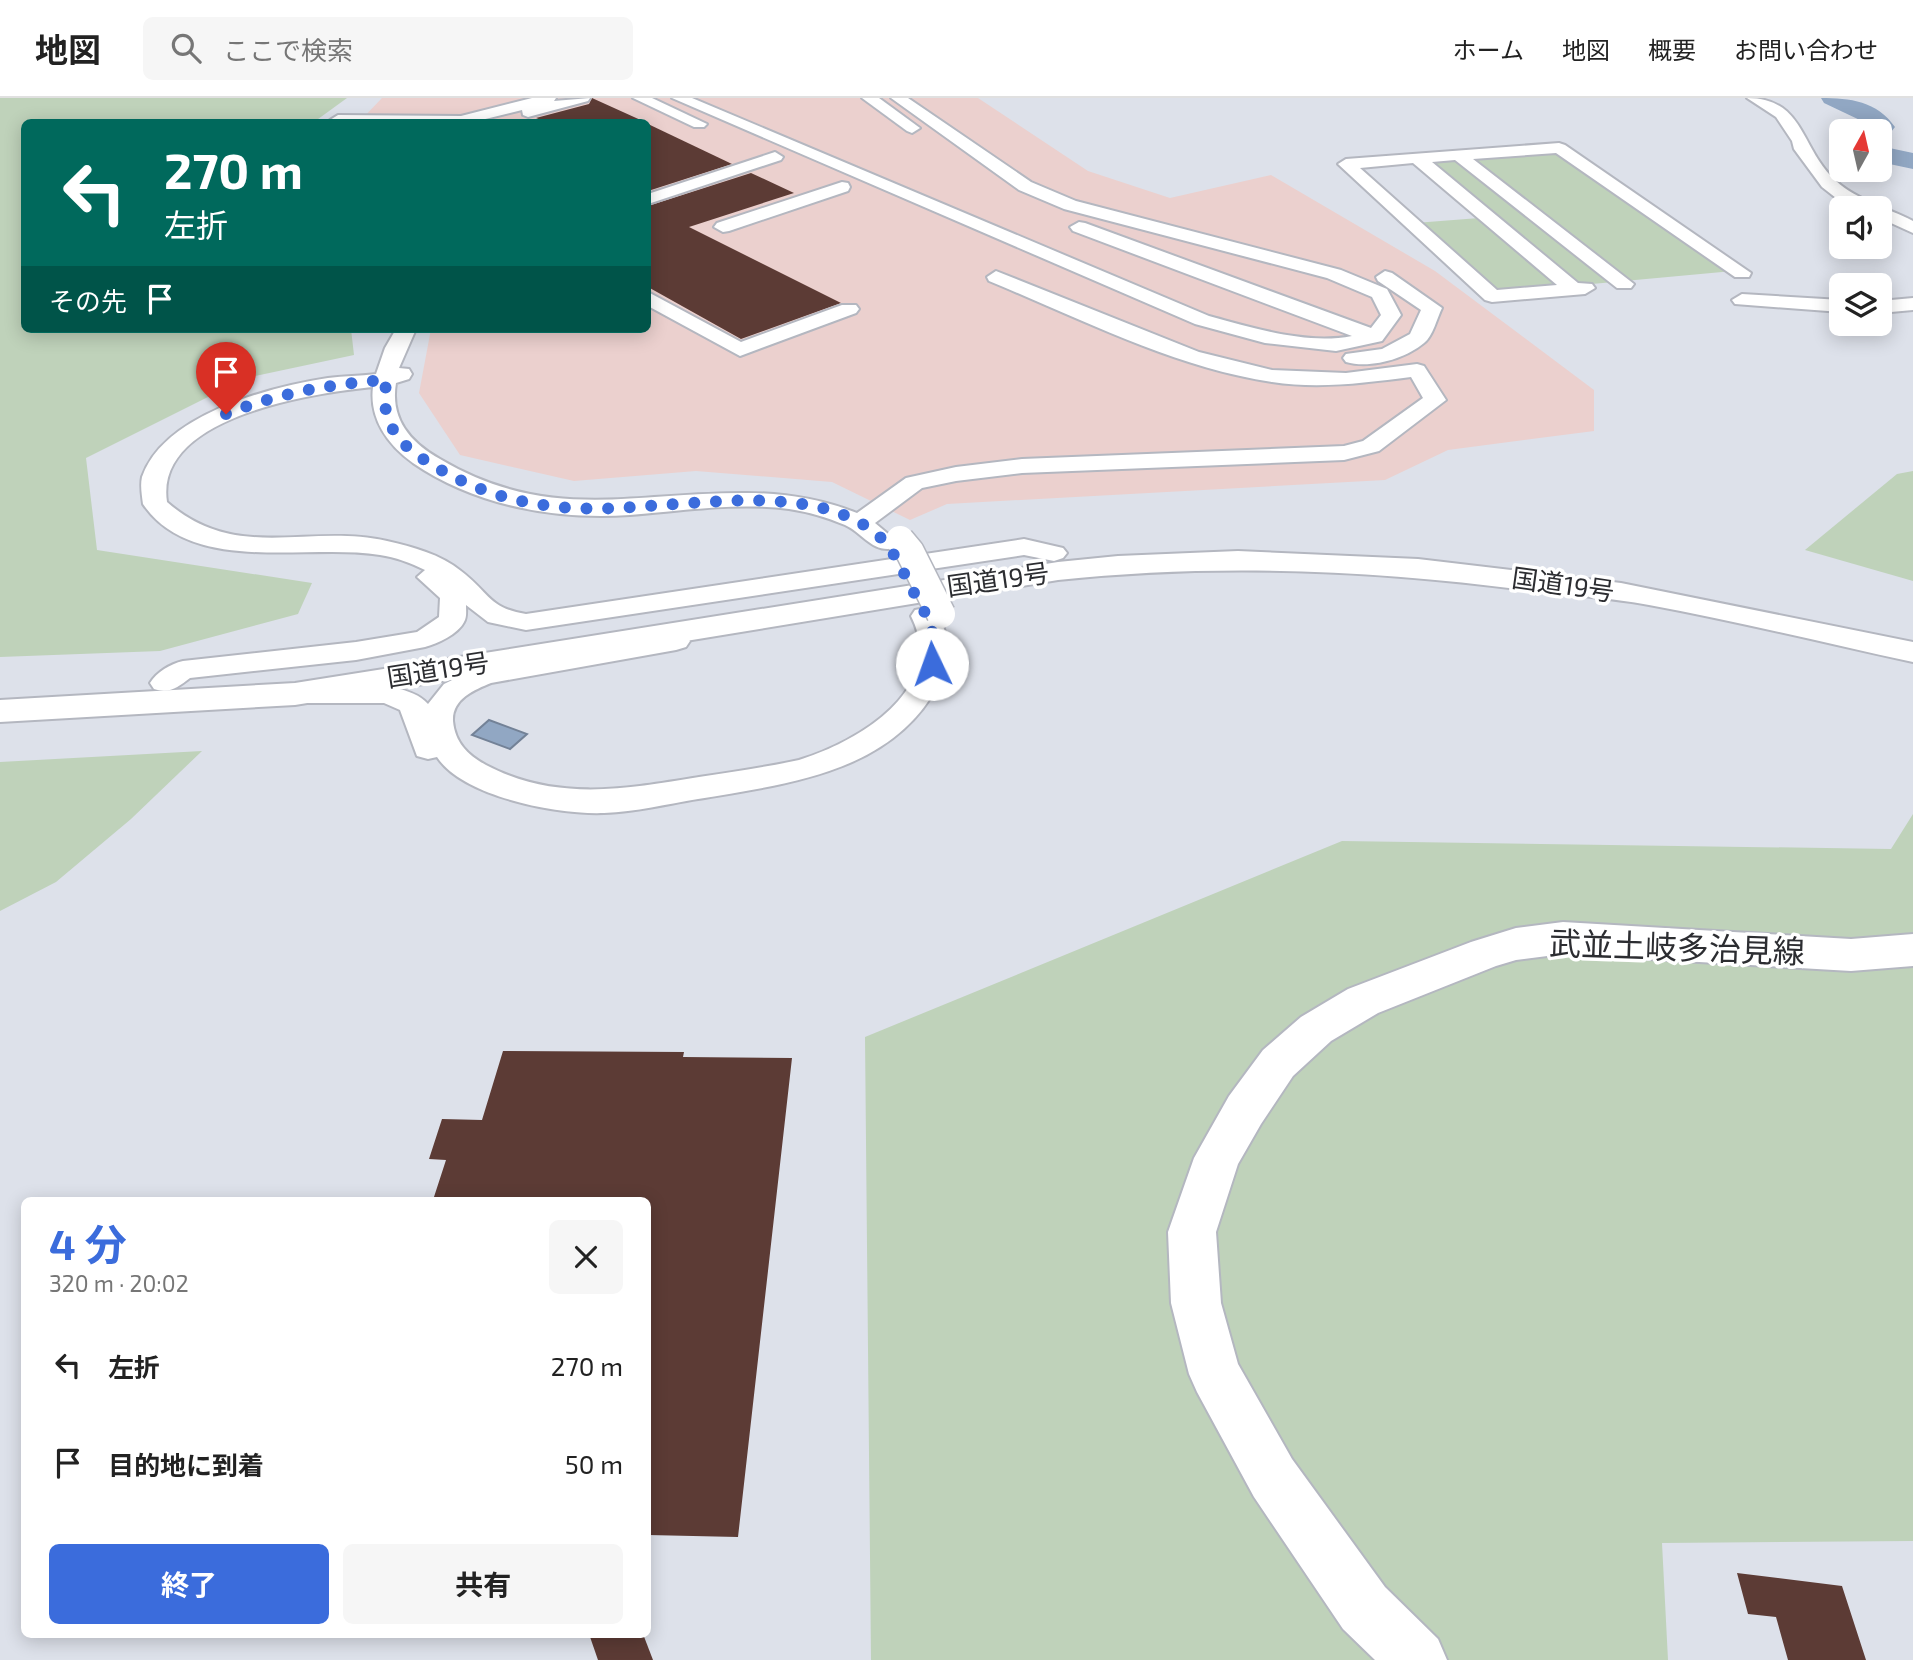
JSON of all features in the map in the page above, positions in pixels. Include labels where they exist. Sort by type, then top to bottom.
[{"type":"main road","name":"国道19号","points":[[0,690],[164,683],[352,663],[1054,553],[1196,542],[1417,550],[1557,567],[1822,614],[1913,634]]},
{"type":"main road","name":"国道19号","points":[[0,711],[295,694],[783,614],[1113,564],[1272,559],[1442,569],[1647,596],[1913,652]]},
{"type":"main road","name":"武並土岐多治見線","points":[[1417,1660],[1364,1608],[1273,1478],[1215,1374],[1196,1303],[1192,1232],[1217,1158],[1245,1110],[1278,1063],[1316,1029],[1363,1001],[1485,953],[1516,944],[1563,939],[1851,954],[1913,950]]},
{"type":"street","points":[[469,119],[549,98]]},
{"type":"street","points":[[504,119],[583,98]]},
{"type":"street","points":[[640,98],[848,190],[723,227]]},
{"type":"street","points":[[679,98],[1202,320],[1265,337]]},
{"type":"street","points":[[711,98],[961,199]]},
{"type":"street","points":[[869,98],[947,152]]},
{"type":"street","points":[[898,98],[1025,186],[1059,201],[1334,274],[1380,293],[1391,315],[1375,337],[1336,345],[1221,330],[1184,320],[1080,282],[987,243],[962,238]]},
{"type":"street","points":[[1754,98],[1766,102],[1782,114],[1800,141],[1802,149],[1828,183],[1846,196]]},
{"type":"street","points":[[338,119],[354,105]]},
{"type":"street","points":[[1417,158],[1580,288],[1492,296],[1346,164],[1417,158],[1559,148],[1742,273]]},
{"type":"street","points":[[1458,155],[1624,284]]},
{"type":"street","points":[[651,198],[775,157]]},
{"type":"street","points":[[1166,305],[1068,247],[1023,215],[1375,337]]},
{"type":"street","points":[[1892,217],[1913,228]]},
{"type":"street","points":[[1015,265],[1162,330],[1209,344],[1274,358],[1345,359],[1387,355],[1418,338],[1432,308],[1385,277]]},
{"type":"street","points":[[863,520],[914,483],[956,474],[1022,466],[1344,453],[1371,446],[1435,400],[1418,370],[1346,379],[1272,376],[1192,357],[996,277]]},
{"type":"street","points":[[651,300],[740,351],[849,309]]},
{"type":"street","points":[[1742,300],[1829,305]]},
{"type":"street","points":[[1892,306],[1913,304]]},
{"type":"street","points":[[295,694],[387,694],[416,708],[421,734],[432,756],[458,780],[478,791],[541,811],[572,814],[623,813],[783,785],[853,762],[881,748],[904,732],[922,713],[942,679],[948,644],[893,541],[863,520],[793,503],[728,502],[593,509],[549,506],[501,497],[455,480],[412,452],[392,431],[383,398],[409,338],[406,333]]},
{"type":"street","points":[[392,374],[288,392],[226,414],[179,444],[160,466],[154,477],[155,505],[180,527],[220,540],[257,544],[365,546],[418,557],[453,577],[484,612],[499,619],[526,622],[1024,547],[1054,553]]},
{"type":"street","points":[[164,683],[183,670],[425,639],[452,620],[453,596],[439,583],[407,564],[347,553],[253,551],[210,547],[168,533],[151,521],[142,507],[138,492],[147,466],[166,444],[194,423],[241,401],[286,386],[392,374]]},
{"type":"street","points":[[783,614],[766,622],[714,634],[485,676],[464,683],[447,695],[439,712],[437,729],[445,746],[461,763],[501,786],[573,801],[614,802],[783,774],[833,759],[871,740],[896,721],[920,693],[932,664],[933,615]]},
{"type":"shaded area","points":[[382,98],[978,98],[1088,171],[1170,198],[1271,175],[1435,271],[1594,390],[1594,431],[1448,450],[1385,480],[947,504],[910,520],[832,482],[696,471],[574,481],[460,455],[419,393],[430,333],[651,333],[651,119],[362,119]]},
{"type":"green space","points":[[0,98],[347,98],[318,119],[21,119],[21,333],[351,333],[354,355],[246,378],[86,458],[97,550],[312,583],[298,614],[160,651],[0,657]]},
{"type":"green space","points":[[1557,150],[1733,271],[1493,293],[1415,223],[1492,217],[1423,159]]},
{"type":"green space","points":[[1913,471],[1913,581],[1805,550],[1897,474]]},
{"type":"green space","points":[[202,751],[131,819],[56,882],[0,911],[0,762]]},
{"type":"green space","points":[[1913,814],[1913,1541],[1662,1543],[1668,1660],[871,1660],[865,1037],[1342,841],[1891,849]]},
{"type":"water","points":[[489,720],[527,734],[510,749],[472,735]]},
{"type":"building","points":[[592,98],[638,119],[536,118],[589,104]]},
{"type":"building","points":[[651,125],[732,164],[651,190]]},
{"type":"building","points":[[751,173],[794,193],[689,227],[841,303],[741,339],[651,289],[651,205]]},
{"type":"building","points":[[503,1051],[684,1052],[683,1057],[792,1058],[738,1537],[651,1535],[651,1197],[434,1197],[446,1160],[429,1159],[442,1119],[482,1120]]},
{"type":"building","points":[[1737,1573],[1842,1586],[1866,1660],[1788,1660],[1776,1617],[1748,1614]]},
{"type":"building","points":[[590,1638],[645,1638],[653,1660],[598,1660]]},
{"type":"waterway","points":[[1833,98],[1875,119]]},
{"type":"waterway","points":[[1892,157],[1913,161]]},
{"type":"route","points":[[226,414],[288,392],[328,384],[387,380],[383,398],[385,411],[392,431],[412,452],[455,480],[501,497],[549,506],[593,509],[728,502],[793,503],[826,510],[860,522],[876,533],[893,553],[925,616],[933,636],[932,664]]}]
